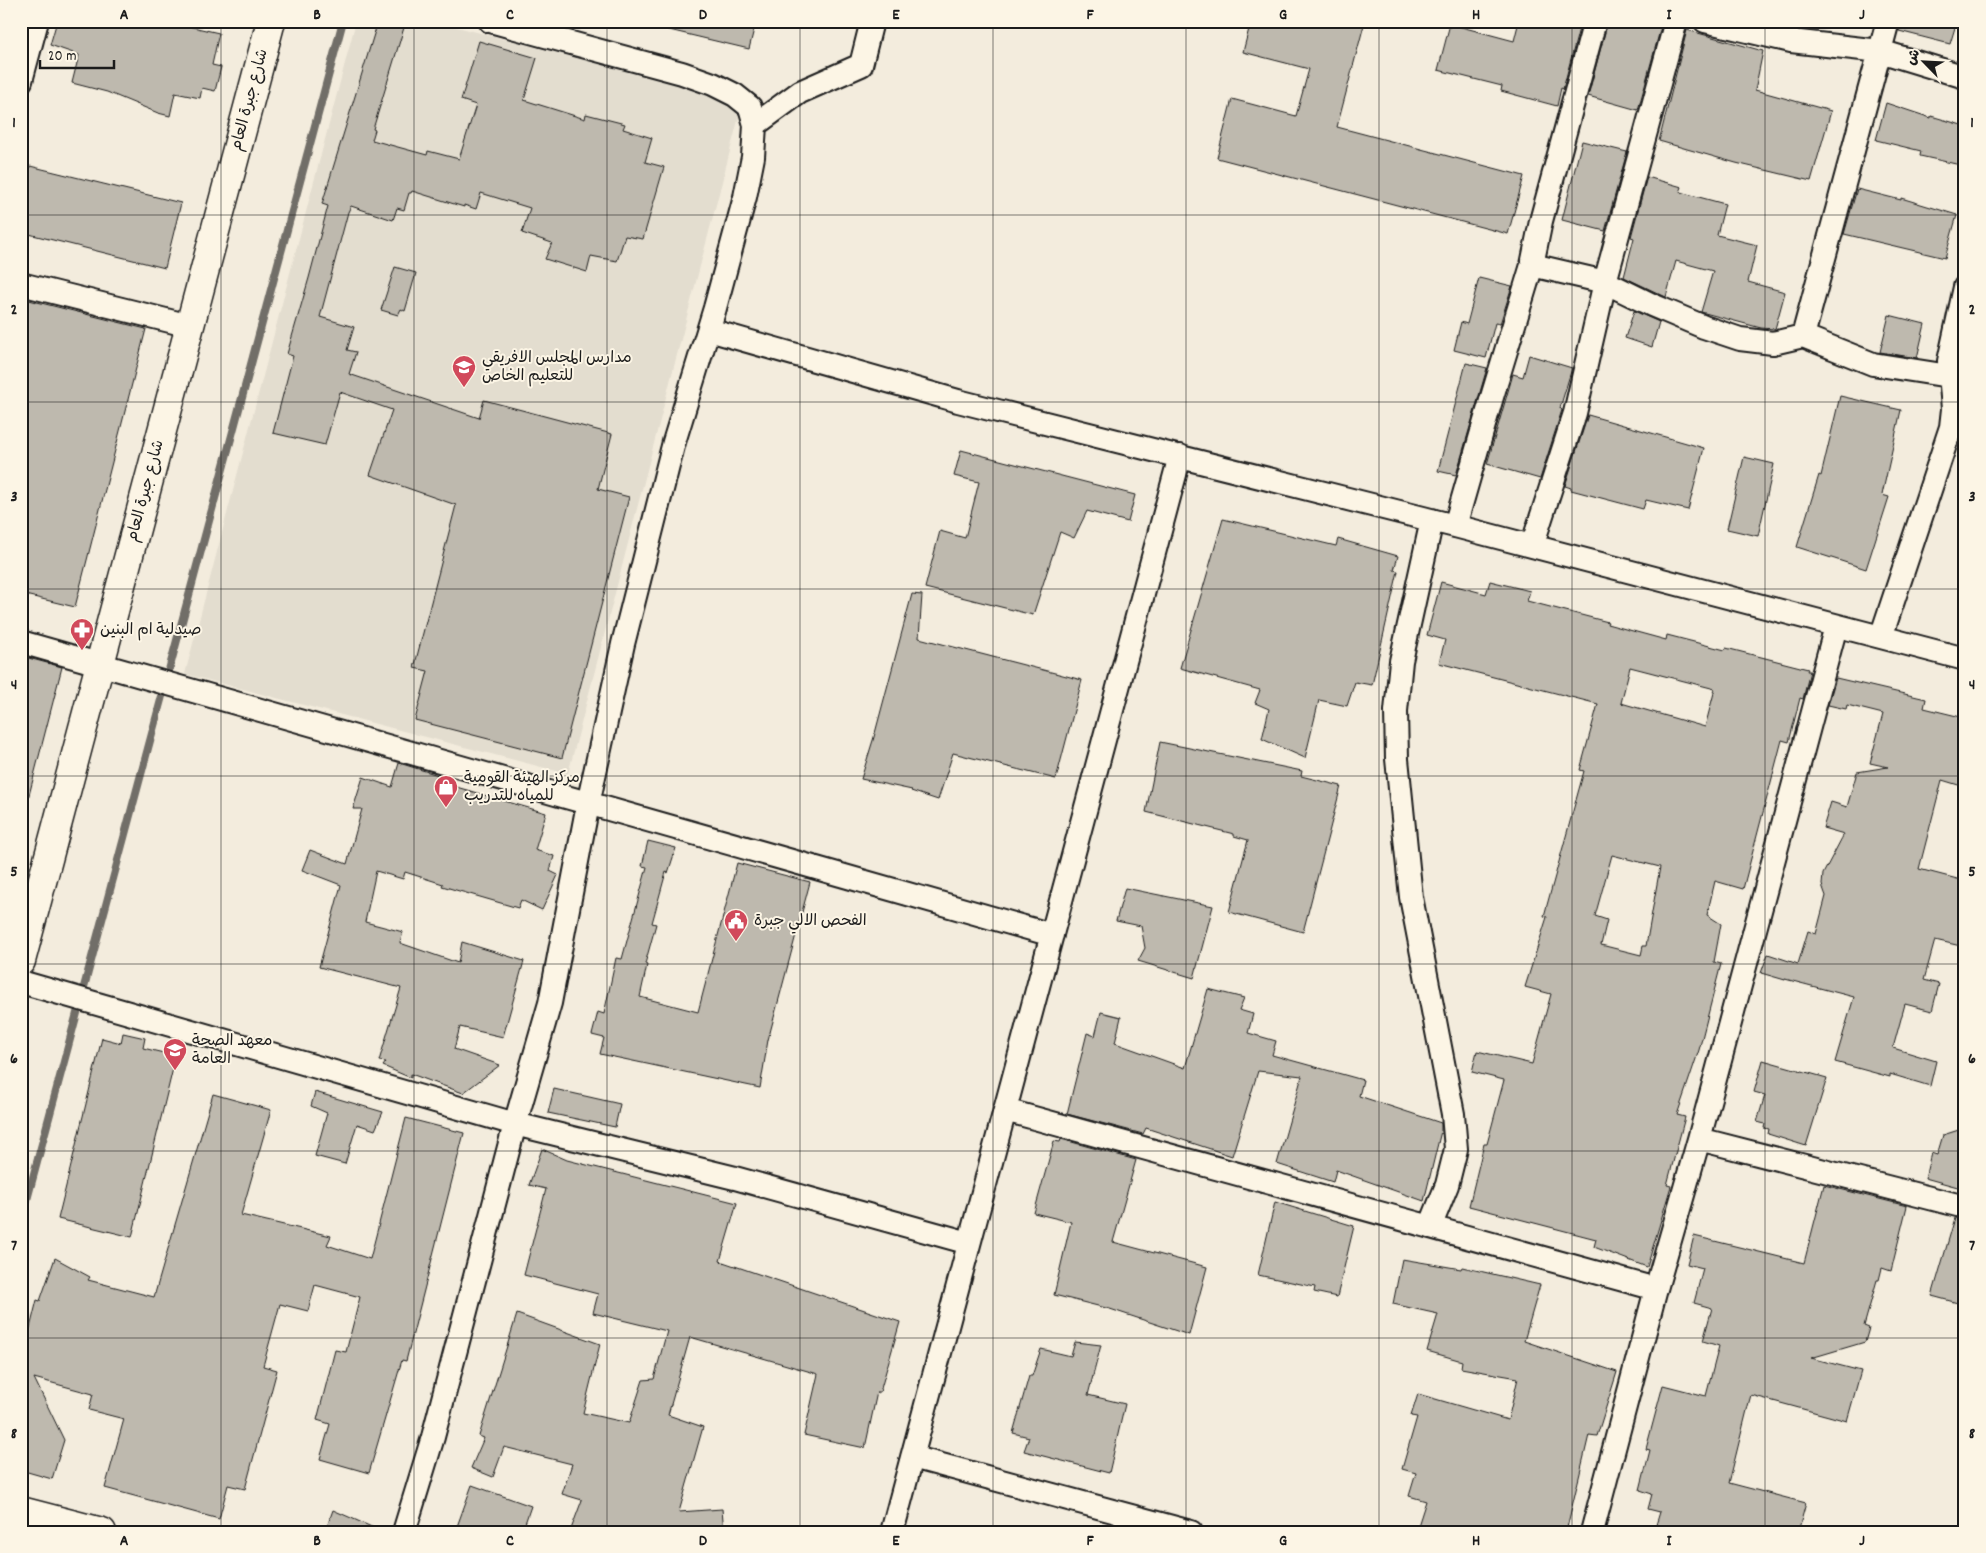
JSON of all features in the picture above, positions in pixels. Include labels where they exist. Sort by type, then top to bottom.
[{"type":"main road","name":"شارع جبرة العام","points":[[21,961],[270,21]]},
{"type":"main road","points":[[21,1512],[102,1532]]},
{"type":"street","points":[[21,81],[37,21]]},
{"type":"street","points":[[404,1532],[433,1437],[550,1003],[588,804],[623,644],[674,442],[745,197],[753,157],[755,125],[750,107],[735,95],[713,84],[682,73],[490,21]]},
{"type":"street","points":[[755,125],[800,92],[861,65],[872,21]]},
{"type":"street","points":[[1455,526],[1532,265],[1541,221],[1595,21]]},
{"type":"street","points":[[1532,546],[1575,413],[1605,282],[1676,21]]},
{"type":"street","points":[[1705,21],[1792,41],[1880,52],[1965,77]]},
{"type":"street","points":[[1803,336],[1888,21]]},
{"type":"street","points":[[1532,265],[1605,282],[1704,327],[1740,339],[1773,343],[1803,336],[1873,364],[1949,376]]},
{"type":"street","points":[[21,284],[190,326]]},
{"type":"street","points":[[1881,637],[1951,427],[1953,409],[1949,361],[1965,287]]},
{"type":"street","points":[[708,330],[958,400],[1432,520],[1965,659]]},
{"type":"street","points":[[892,1532],[1180,456]]},
{"type":"street","points":[[1430,1227],[1447,1185],[1456,1149],[1453,1114],[1411,897],[1397,759],[1396,711],[1401,661],[1432,520]]},
{"type":"street","points":[[1592,1532],[1836,626]]},
{"type":"street","points":[[21,642],[1052,935]]},
{"type":"street","points":[[21,982],[516,1124],[735,1178],[969,1243]]},
{"type":"street","points":[[1005,1110],[1656,1289]]},
{"type":"street","points":[[1699,1139],[1965,1207]]},
{"type":"street","points":[[912,1456],[1191,1532]]},
{"type":"shaded area","name":"مدارس المجلس الافريقي للتعليم الخاص","points":[[356,21],[434,21],[743,101],[568,774],[185,674]]},
{"type":"building","points":[[57,21],[189,21],[188,26],[219,33],[212,65],[221,67],[215,91],[202,88],[200,98],[175,93],[170,116],[107,92],[72,83],[79,55],[50,45]]},
{"type":"building","points":[[378,21],[406,21],[373,129],[375,130],[372,140],[427,155],[428,151],[459,159],[476,105],[461,100],[479,41],[537,58],[524,100],[585,119],[586,114],[625,124],[623,129],[652,138],[645,162],[664,167],[643,239],[625,236],[617,261],[591,256],[587,272],[545,259],[552,243],[522,233],[530,208],[481,193],[476,209],[412,191],[409,193],[404,210],[397,208],[393,220],[351,206],[320,317],[354,327],[347,350],[356,352],[349,374],[479,418],[484,400],[612,434],[598,489],[629,497],[562,758],[415,720],[428,671],[414,668],[456,505],[370,475],[392,410],[340,392],[325,445],[273,433],[293,356],[287,354],[328,206],[322,204]]},
{"type":"building","points":[[666,21],[756,21],[749,49],[665,29]]},
{"type":"building","points":[[1251,21],[1365,21],[1337,127],[1524,176],[1508,234],[1217,158],[1232,99],[1296,116],[1309,69],[1243,52]]},
{"type":"building","points":[[1519,21],[1581,21],[1557,106],[1501,91],[1502,86],[1438,70],[1450,24],[1514,41]]},
{"type":"building","points":[[1608,21],[1655,21],[1662,23],[1638,110],[1588,96]]},
{"type":"building","points":[[1901,21],[1957,21],[1950,44],[1899,31]]},
{"type":"building","points":[[1687,30],[1763,51],[1755,90],[1831,111],[1811,181],[1736,163],[1659,141]]},
{"type":"building","points":[[1886,103],[1931,118],[1931,116],[1965,126],[1965,166],[1920,156],[1921,151],[1876,140]]},
{"type":"building","points":[[1582,141],[1627,152],[1605,231],[1562,220]]},
{"type":"building","points":[[30,166],[181,203],[165,268],[21,232],[21,202]]},
{"type":"building","points":[[1647,177],[1682,187],[1680,192],[1725,204],[1717,235],[1757,245],[1748,282],[1785,292],[1775,329],[1761,328],[1701,312],[1713,271],[1676,261],[1666,297],[1624,277],[1634,238],[1631,237]]},
{"type":"building","points":[[1857,189],[1901,200],[1901,198],[1957,215],[1945,258],[1844,234]]},
{"type":"building","points":[[395,267],[416,273],[405,311],[401,309],[398,315],[381,310]]},
{"type":"building","points":[[1479,278],[1512,286],[1500,324],[1495,323],[1486,358],[1454,350],[1461,322],[1467,324]]},
{"type":"building","points":[[21,298],[146,329],[75,607],[21,594]]},
{"type":"building","points":[[1634,311],[1659,322],[1652,347],[1625,338]]},
{"type":"building","points":[[1889,315],[1925,324],[1917,358],[1880,352]]},
{"type":"building","points":[[1529,355],[1572,368],[1560,408],[1562,410],[1540,479],[1487,464],[1513,374],[1523,377]]},
{"type":"building","points":[[1466,363],[1487,368],[1456,475],[1438,471]]},
{"type":"building","points":[[1840,396],[1901,410],[1882,495],[1889,497],[1866,569],[1797,547],[1819,475],[1821,476]]},
{"type":"building","points":[[1588,415],[1704,448],[1688,510],[1646,500],[1643,509],[1571,490],[1571,488],[1565,486]]},
{"type":"building","points":[[961,450],[1135,495],[1128,522],[1087,511],[1074,538],[1060,532],[1033,615],[925,588],[940,531],[965,538],[979,482],[954,476]]},
{"type":"building","points":[[1744,457],[1774,464],[1758,536],[1727,529]]},
{"type":"building","points":[[1223,519],[1336,546],[1338,539],[1398,556],[1394,570],[1398,571],[1372,685],[1355,682],[1347,706],[1319,700],[1305,758],[1262,739],[1269,709],[1255,703],[1260,690],[1180,668]]},
{"type":"building","points":[[1490,581],[1530,591],[1527,601],[1608,622],[1607,624],[1666,640],[1667,635],[1725,650],[1726,648],[1810,671],[1803,699],[1800,698],[1789,742],[1782,740],[1743,889],[1715,881],[1707,915],[1721,924],[1714,962],[1721,964],[1699,1050],[1677,1115],[1685,1117],[1667,1185],[1671,1186],[1647,1267],[1594,1247],[1596,1239],[1469,1206],[1484,1144],[1487,1144],[1504,1080],[1472,1072],[1477,1051],[1532,1064],[1551,994],[1525,987],[1547,917],[1544,916],[1584,771],[1580,770],[1598,704],[1439,663],[1445,640],[1427,635],[1441,582],[1486,594]],"holes":[[[1630,667],[1715,689],[1705,727],[1621,703]],[[1612,855],[1660,867],[1646,946],[1643,946],[1641,955],[1601,945],[1607,920],[1595,916]]]},
{"type":"building","points":[[912,594],[922,595],[919,638],[1082,680],[1056,779],[953,753],[938,800],[912,790],[861,779]]},
{"type":"building","points":[[21,656],[62,667],[28,799],[21,798]]},
{"type":"building","points":[[1836,678],[1926,699],[1924,708],[1965,718],[1965,787],[1942,780],[1919,869],[1965,881],[1965,947],[1935,940],[1924,980],[1939,984],[1932,1011],[1905,1004],[1893,1048],[1936,1061],[1930,1086],[1890,1074],[1890,1077],[1835,1062],[1854,997],[1761,973],[1768,954],[1798,964],[1808,931],[1816,934],[1826,896],[1822,885],[1823,874],[1844,834],[1823,828],[1831,802],[1847,807],[1857,772],[1888,767],[1870,763],[1883,714],[1847,705],[1846,709],[1828,705]]},
{"type":"building","points":[[1160,742],[1302,771],[1301,776],[1341,786],[1303,932],[1229,912],[1248,840],[1234,836],[1234,834],[1146,812]]},
{"type":"building","points":[[399,763],[448,778],[446,784],[546,813],[535,850],[554,856],[550,871],[558,875],[542,910],[521,900],[518,908],[442,886],[443,884],[405,872],[403,879],[376,871],[365,922],[403,932],[400,943],[458,963],[462,942],[524,961],[503,1037],[460,1027],[454,1049],[500,1065],[463,1093],[411,1074],[411,1078],[383,1066],[386,1062],[379,1061],[401,988],[319,967],[341,885],[302,870],[310,850],[347,864],[362,809],[353,809],[363,777],[392,787]]},
{"type":"building","points":[[648,841],[676,848],[668,873],[666,872],[652,923],[656,924],[645,964],[647,965],[640,997],[698,1012],[737,863],[810,882],[768,1040],[760,1088],[600,1054],[604,1038],[592,1035],[598,1012],[604,1014],[616,958],[622,959],[647,867],[642,866]]},
{"type":"building","points":[[1125,888],[1213,906],[1194,978],[1138,961],[1145,948],[1141,926],[1116,921]]},
{"type":"building","points":[[1208,989],[1244,998],[1239,1010],[1253,1014],[1248,1033],[1276,1041],[1272,1055],[1363,1080],[1359,1096],[1441,1123],[1441,1131],[1424,1201],[1336,1170],[1333,1182],[1277,1164],[1302,1076],[1258,1071],[1232,1156],[1146,1128],[1143,1134],[1067,1114],[1087,1033],[1095,1036],[1101,1012],[1121,1017],[1115,1043],[1185,1068]]},
{"type":"building","points":[[123,1033],[145,1038],[143,1048],[176,1056],[132,1237],[58,1219],[102,1038],[121,1043]]},
{"type":"building","points":[[1763,1060],[1827,1078],[1806,1146],[1768,1134],[1769,1129],[1764,1128],[1765,1124],[1757,1122],[1765,1095],[1754,1092]]},
{"type":"building","points":[[554,1089],[620,1104],[615,1127],[548,1113]]},
{"type":"building","points":[[315,1092],[383,1112],[375,1130],[357,1124],[345,1164],[315,1156],[327,1113],[311,1106]]},
{"type":"building","points":[[213,1094],[271,1110],[241,1215],[331,1236],[327,1245],[370,1259],[406,1118],[464,1133],[406,1361],[402,1360],[369,1473],[320,1459],[330,1424],[317,1420],[335,1350],[346,1352],[360,1297],[315,1285],[308,1311],[280,1304],[263,1366],[277,1370],[245,1489],[228,1485],[219,1519],[105,1488],[124,1419],[89,1410],[93,1394],[34,1378],[64,1440],[52,1479],[24,1471],[21,1457],[21,1352],[23,1356],[37,1300],[40,1301],[55,1258],[90,1277],[88,1280],[154,1297]]},
{"type":"building","points":[[1965,1128],[1965,1189],[1925,1178],[1931,1153],[1937,1155],[1943,1135]]},
{"type":"building","points":[[1061,1139],[1136,1160],[1113,1242],[1207,1267],[1189,1335],[1110,1309],[1054,1295],[1071,1222],[1034,1213],[1054,1141],[1060,1142]]},
{"type":"building","points":[[542,1149],[567,1160],[737,1203],[720,1261],[900,1322],[880,1392],[877,1392],[865,1448],[804,1435],[818,1374],[690,1337],[668,1415],[703,1427],[679,1512],[722,1509],[724,1532],[570,1532],[582,1500],[562,1494],[572,1464],[504,1447],[493,1477],[471,1468],[484,1438],[479,1436],[517,1314],[600,1344],[583,1413],[629,1423],[643,1380],[654,1379],[667,1331],[593,1313],[598,1294],[524,1275],[546,1189],[529,1185]]},
{"type":"building","points":[[1824,1185],[1907,1206],[1891,1271],[1882,1268],[1879,1280],[1877,1280],[1864,1326],[1869,1328],[1865,1342],[1811,1358],[1861,1371],[1847,1421],[1751,1395],[1729,1483],[1806,1503],[1798,1532],[1681,1532],[1656,1525],[1660,1512],[1648,1509],[1652,1494],[1640,1490],[1650,1450],[1646,1449],[1663,1385],[1706,1396],[1719,1346],[1703,1341],[1712,1308],[1694,1303],[1703,1268],[1687,1264],[1694,1236],[1804,1263]]},
{"type":"building","points":[[1275,1202],[1354,1226],[1337,1297],[1314,1292],[1315,1287],[1258,1275]]},
{"type":"building","points":[[1955,1218],[1965,1220],[1965,1305],[1932,1296]]},
{"type":"building","points":[[1402,1259],[1461,1269],[1462,1267],[1540,1285],[1524,1341],[1617,1372],[1597,1436],[1589,1435],[1566,1532],[1416,1532],[1426,1501],[1409,1496],[1416,1473],[1402,1469],[1417,1417],[1411,1416],[1418,1394],[1508,1420],[1518,1378],[1461,1368],[1462,1361],[1427,1351],[1438,1314],[1393,1304]]},
{"type":"building","points":[[1075,1342],[1101,1345],[1088,1395],[1125,1404],[1109,1473],[1024,1451],[1029,1437],[1013,1433],[1029,1376],[1032,1376],[1041,1349],[1071,1356]]},
{"type":"building","points":[[472,1485],[531,1506],[522,1532],[455,1532]]},
{"type":"building","points":[[333,1510],[383,1532],[325,1532]]},
{"type":"waterway","points":[[21,1222],[343,21]]},
{"type":"place","name":"مدارس المجلس الافريقي للتعليم الخاص","points":[[464,388]]},
{"type":"place","name":"صيدلية ام البنين","points":[[82,651]]},
{"type":"place","name":"مركز الهيئة القومية للمياه للتدريب","points":[[446,808]]},
{"type":"place","name":"الفحص الالي جبرة","points":[[736,942]]},
{"type":"place","name":"معهد الصحة العامة","points":[[175,1071]]}]
